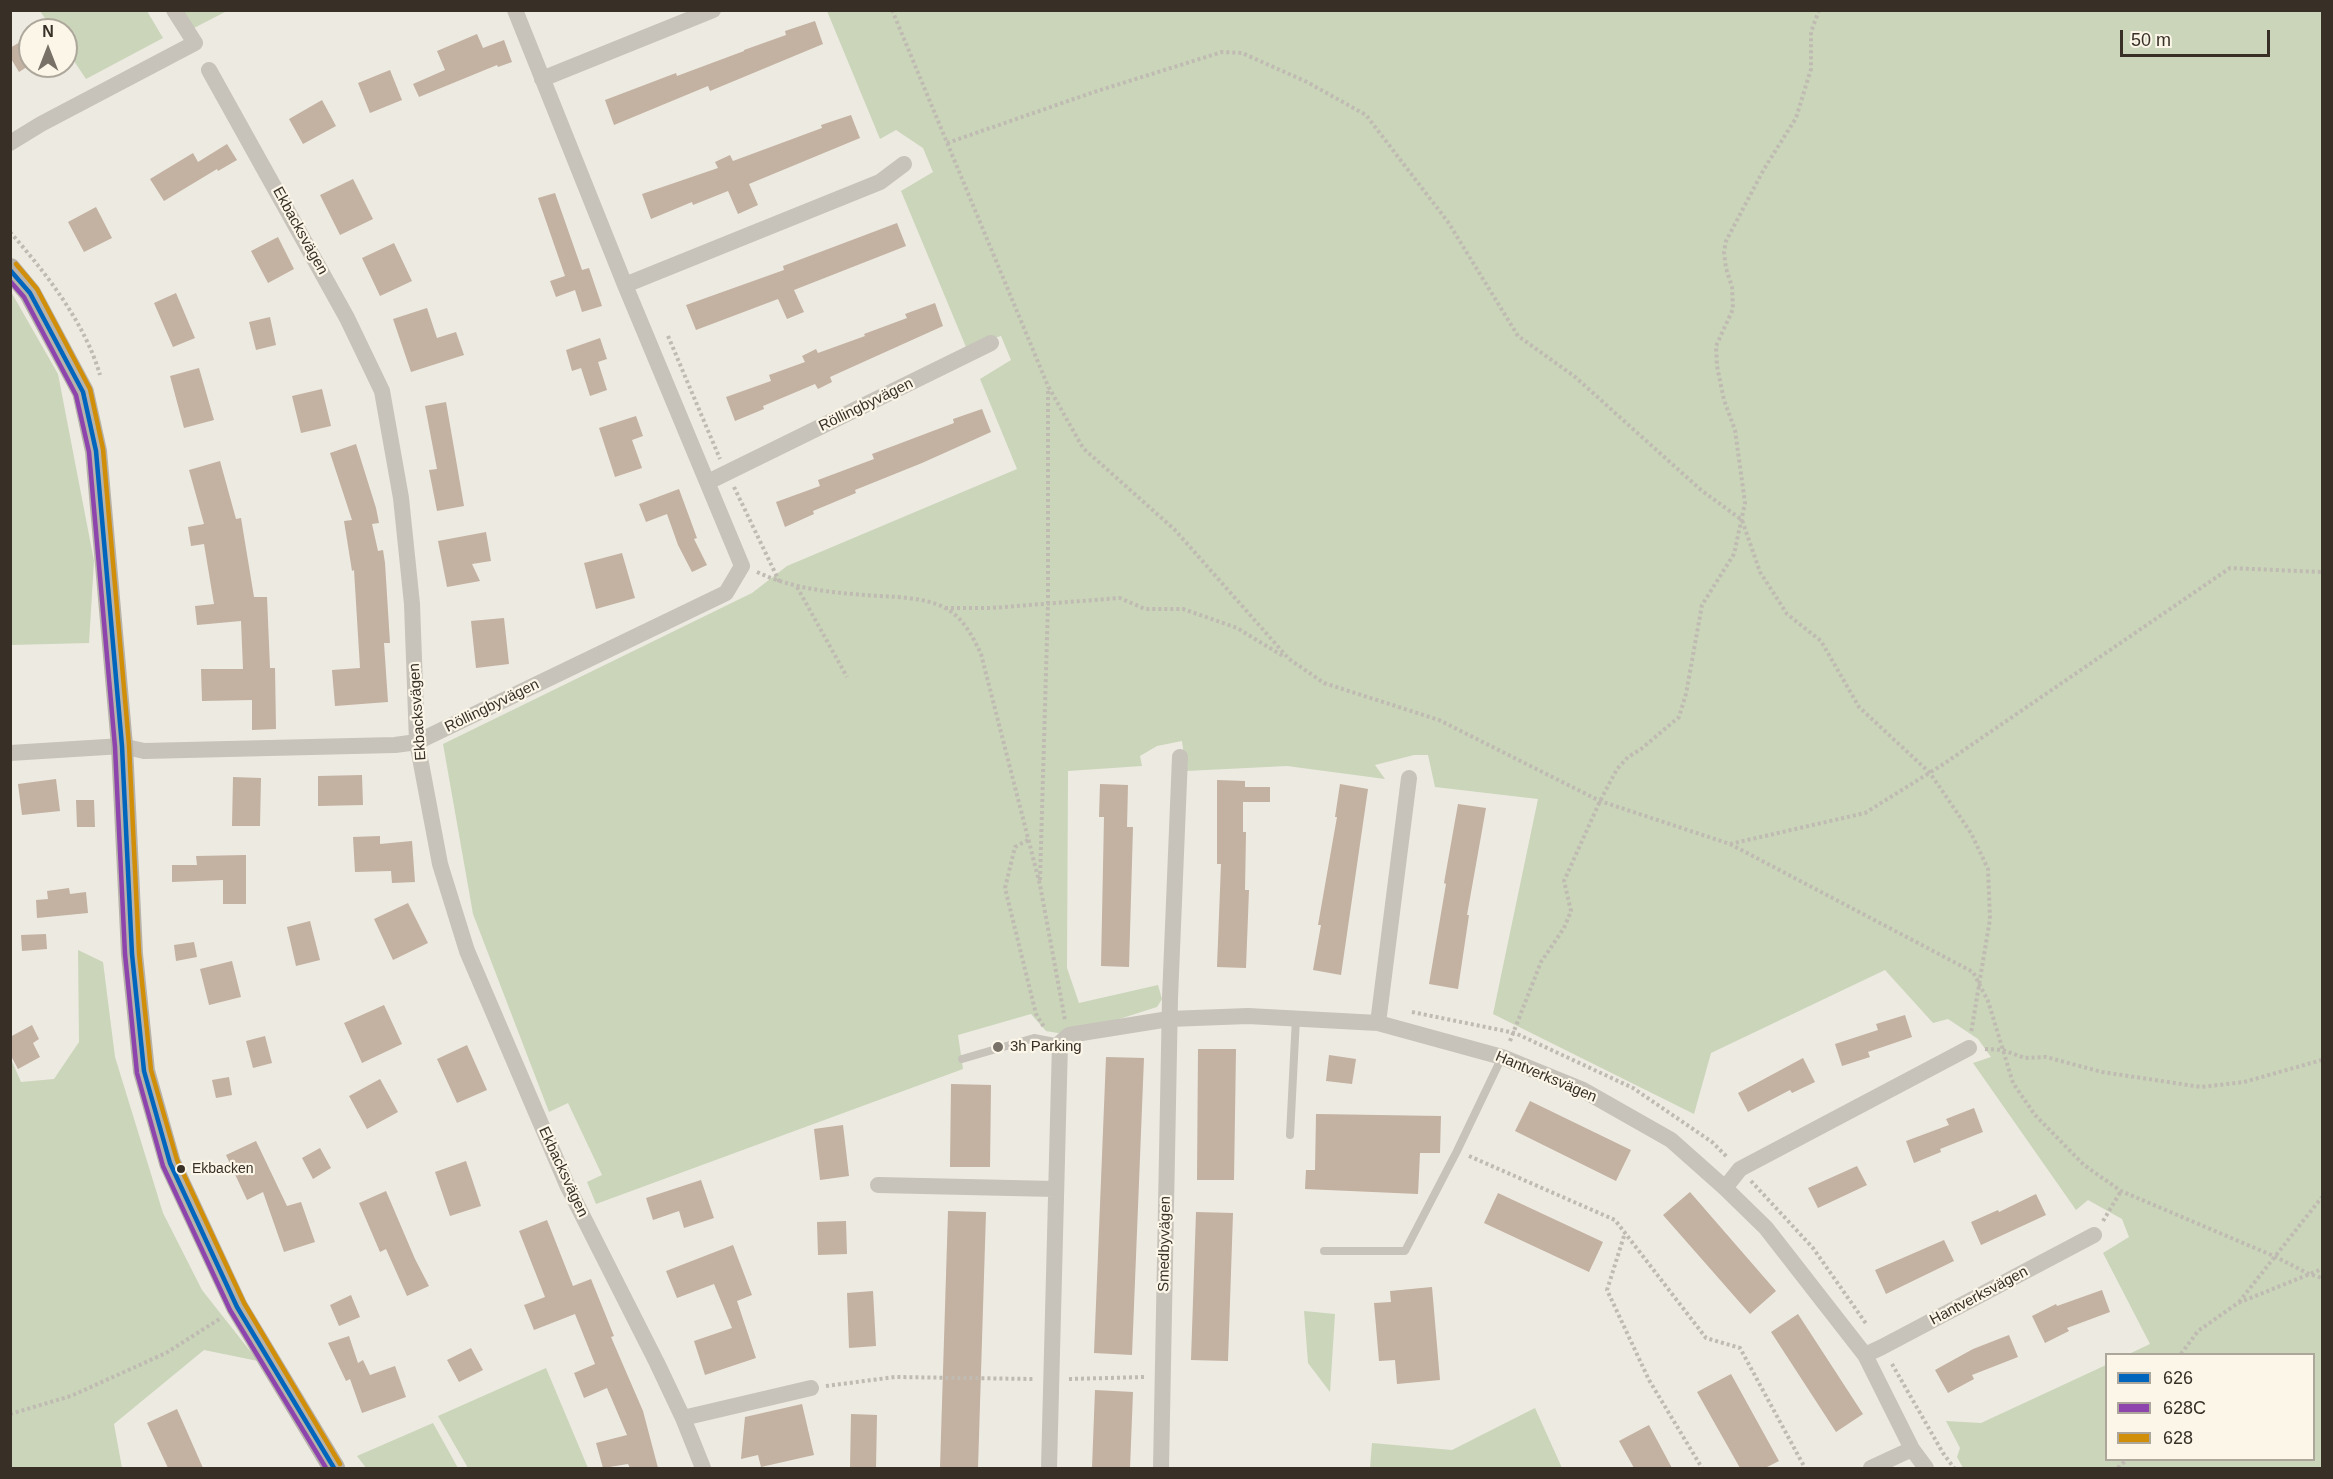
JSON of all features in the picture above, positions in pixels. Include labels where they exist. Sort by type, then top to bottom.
[{"type":"street","points":[[10,143],[41,124],[195,43],[174,10]]},
{"type":"street","points":[[515,10],[625,285],[742,566]]},
{"type":"street","points":[[542,79],[713,10]]},
{"type":"street","name":"Ekbacksvägen","points":[[209,70],[342,308],[382,391],[400,498],[412,604],[417,742],[440,864],[467,951],[568,1187],[683,1418],[703,1468]]},
{"type":"street","points":[[625,285],[880,182],[904,164]]},
{"type":"street","points":[[10,269],[30,293],[83,392],[96,451],[122,746],[132,954],[144,1071],[170,1163],[237,1307],[334,1468]]},
{"type":"street","name":"Röllingbyvägen","points":[[708,482],[991,343]]},
{"type":"street","name":"Röllingbyvägen","points":[[10,753],[122,746],[144,751],[395,745],[417,742],[726,593],[742,566]]},
{"type":"street","points":[[1169,1019],[1180,758]]},
{"type":"street","points":[[1378,1023],[1409,777]]},
{"type":"street","name":"Hantverksvägen","points":[[1060,1043],[1069,1035],[1169,1019],[1248,1016],[1378,1023],[1502,1057],[1583,1090],[1671,1140],[1766,1228],[1865,1354],[1912,1449],[1926,1468]]},
{"type":"street","name":"Smedbyvägen","points":[[1161,1468],[1169,1019]]},
{"type":"street","points":[[1049,1468],[1060,1043]]},
{"type":"street","points":[[1725,1188],[1740,1169],[1969,1048]]},
{"type":"street","points":[[878,1185],[1055,1189]]},
{"type":"street","name":"Hantverksvägen","points":[[1865,1354],[2094,1236]]},
{"type":"street","points":[[683,1418],[810,1388]]},
{"type":"street","points":[[1871,1468],[1912,1449]]},
{"type":"lane","points":[[1290,1136],[1296,1018]]},
{"type":"lane","points":[[962,1059],[1034,1038],[1060,1043]]},
{"type":"lane","points":[[1324,1251],[1405,1251],[1502,1057]]},
{"type":"path","points":[[892,10],[1048,386],[1083,448],[1175,530],[1288,659]]},
{"type":"path","points":[[1502,1057],[1515,1033],[1541,962],[1564,928],[1571,911],[1564,881],[1600,801],[1617,769],[1679,717],[1686,694],[1702,605],[1734,554],[1745,503],[1735,430],[1724,399],[1717,366],[1716,346],[1733,309],[1732,287],[1724,252],[1726,241],[1764,169],[1796,117],[1811,69],[1811,32],[1819,10]]},
{"type":"path","points":[[947,143],[1094,92],[1222,52],[1242,53],[1307,82],[1366,115],[1448,222],[1518,336],[1574,376],[1701,490],[1742,520],[1760,572],[1787,614],[1821,641],[1859,707],[1930,772],[1971,833],[1988,869],[1990,919],[1969,1048],[2003,1050],[2025,1058],[2046,1057],[2102,1072],[2201,1087],[2244,1082],[2322,1060]]},
{"type":"path","points":[[10,232],[51,280],[96,362],[101,380]]},
{"type":"path","points":[[1040,885],[1048,604],[1048,386]]},
{"type":"path","points":[[742,566],[780,583],[797,587],[897,597],[945,608],[991,608],[1120,598],[1145,609],[1183,609],[1237,628],[1324,683],[1439,720],[1600,801],[1730,844],[1973,972],[1988,1001],[2013,1083],[2035,1115],[2084,1165],[2121,1191],[2322,1278]]},
{"type":"path","points":[[1730,844],[1865,813],[1930,772],[2230,568],[2322,572]]},
{"type":"path","points":[[797,587],[847,677]]},
{"type":"path","points":[[945,608],[962,622],[981,654],[1040,885],[1066,1023],[1044,1027],[1036,1014],[1005,888],[1015,847],[1028,840]]},
{"type":"path","points":[[1379,1006],[1515,1033],[1633,1088],[1712,1142],[1813,1248],[1882,1347],[1954,1468]]},
{"type":"path","points":[[1457,1151],[1615,1220],[1624,1235],[1706,1338],[1740,1348],[1805,1468]]},
{"type":"path","points":[[2094,1236],[2121,1191]]},
{"type":"path","points":[[2238,1303],[2322,1197]]},
{"type":"path","points":[[1624,1235],[1607,1290],[1649,1380],[1701,1468]]},
{"type":"path","points":[[2182,1353],[2198,1332],[2238,1303],[2322,1269]]},
{"type":"path","points":[[10,1414],[71,1396],[166,1353],[237,1307]]},
{"type":"path","points":[[810,1388],[895,1377],[1051,1379],[1163,1377]]},
{"type":"green space","points":[[40,11],[147,11],[163,38],[86,79],[78,67],[78,18],[45,18]]},
{"type":"green space","points":[[181,11],[227,11],[192,29]]},
{"type":"green space","points":[[827,11],[2322,11],[2322,1468],[1963,1468],[1957,1457],[1960,1448],[1946,1421],[1981,1423],[2105,1365],[2105,1461],[2315,1461],[2315,1353],[2131,1353],[2150,1344],[2103,1253],[2129,1237],[2122,1219],[2088,1200],[2076,1210],[1973,1063],[1991,1057],[1978,1039],[1948,1019],[1933,1023],[1885,970],[1711,1053],[1694,1114],[1493,1014],[1538,799],[1435,787],[1428,755],[1414,755],[1375,765],[1385,779],[1287,766],[1186,771],[1182,741],[1157,746],[1140,756],[1142,766],[1068,771],[1067,968],[1079,1003],[1158,985],[1162,999],[1157,1007],[1069,1035],[1046,1031],[1031,1014],[958,1035],[963,1069],[596,1204],[587,1182],[602,1175],[568,1103],[549,1112],[473,914],[443,744],[752,593],[787,566],[1017,469],[980,379],[1011,360],[1001,336],[966,347],[901,191],[933,172],[923,148],[896,130],[880,139]]},
{"type":"green space","points":[[10,290],[58,374],[94,561],[89,643],[11,645]]},
{"type":"green space","points":[[78,950],[103,962],[115,1057],[163,1213],[202,1290],[258,1361],[204,1350],[114,1424],[122,1468],[11,1468],[10,1057],[21,1082],[54,1079],[79,1042]]},
{"type":"green space","points":[[1304,1311],[1335,1314],[1330,1392],[1308,1363]]},
{"type":"green space","points":[[546,1368],[588,1468],[468,1468],[438,1416]]},
{"type":"green space","points":[[1535,1408],[1562,1468],[1370,1468],[1372,1443],[1452,1450]]},
{"type":"green space","points":[[433,1423],[458,1468],[366,1468],[357,1456]]},
{"type":"building","points":[[815,21],[823,44],[710,91],[708,86],[614,125],[605,100],[676,73],[677,76],[744,51],[786,35],[785,31]]},
{"type":"building","points":[[477,34],[483,48],[504,40],[512,62],[498,67],[497,65],[419,97],[413,84],[445,70],[437,51]]},
{"type":"building","points":[[18,43],[18,70],[10,57],[10,48]]},
{"type":"building","points":[[390,70],[402,100],[370,113],[358,83]]},
{"type":"building","points":[[322,100],[336,126],[303,144],[289,119]]},
{"type":"building","points":[[851,115],[860,138],[749,184],[758,205],[738,214],[728,191],[693,205],[692,202],[651,219],[642,194],[718,168],[715,162],[730,155],[733,161]]},
{"type":"building","points":[[227,144],[237,160],[218,171],[217,169],[164,201],[150,179],[193,153],[198,162]]},
{"type":"building","points":[[353,179],[373,219],[340,235],[320,195]]},
{"type":"building","points":[[555,193],[582,270],[589,268],[602,306],[582,312],[575,290],[556,297],[550,281],[565,276],[538,198]]},
{"type":"building","points":[[96,207],[112,238],[84,252],[68,222]]},
{"type":"building","points":[[897,223],[906,246],[794,290],[804,312],[787,319],[778,299],[696,330],[686,305],[784,270],[783,266]]},
{"type":"building","points":[[278,237],[294,269],[268,283],[251,251]]},
{"type":"building","points":[[394,243],[412,281],[380,296],[362,258]]},
{"type":"building","points":[[176,293],[195,338],[173,347],[154,303]]},
{"type":"building","points":[[935,303],[943,326],[830,377],[832,382],[818,389],[815,384],[763,406],[764,409],[735,421],[726,397],[771,381],[769,375],[805,362],[802,356],[816,349],[818,353],[865,336],[864,334],[907,318],[905,314]]},
{"type":"building","points":[[427,308],[437,338],[456,332],[464,355],[411,372],[393,319]]},
{"type":"building","points":[[270,317],[276,345],[256,350],[249,322]]},
{"type":"building","points":[[600,338],[607,359],[598,362],[607,390],[590,396],[581,368],[572,371],[566,350]]},
{"type":"building","points":[[199,368],[214,420],[184,428],[170,376]]},
{"type":"building","points":[[322,389],[331,426],[301,433],[292,396]]},
{"type":"building","points":[[446,402],[464,506],[437,511],[429,470],[437,469],[425,406]]},
{"type":"building","points":[[982,409],[991,432],[855,490],[856,493],[813,511],[814,514],[785,527],[776,502],[820,486],[818,480],[874,459],[872,454],[954,423],[953,419]]},
{"type":"building","points":[[636,416],[643,436],[632,440],[642,468],[615,477],[599,428]]},
{"type":"building","points":[[356,444],[376,508],[379,523],[372,524],[378,551],[383,550],[385,563],[390,643],[384,643],[388,702],[335,706],[332,670],[360,668],[354,570],[352,571],[344,521],[352,520],[330,453]]},
{"type":"building","points":[[220,461],[236,519],[241,518],[254,597],[267,597],[270,668],[275,668],[276,729],[252,730],[252,700],[202,701],[201,669],[243,669],[241,621],[197,625],[195,606],[214,604],[204,544],[191,546],[188,527],[204,524],[189,470]]},
{"type":"building","points":[[679,489],[697,538],[694,539],[707,565],[692,572],[678,545],[667,514],[646,522],[639,504]]},
{"type":"building","points":[[486,532],[491,561],[472,564],[480,581],[447,587],[438,541]]},
{"type":"building","points":[[622,553],[635,598],[596,609],[584,563]]},
{"type":"building","points":[[504,618],[509,664],[476,668],[471,621]]},
{"type":"building","points":[[362,775],[363,805],[318,806],[318,776]]},
{"type":"building","points":[[233,777],[261,778],[260,826],[232,826]]},
{"type":"building","points":[[56,779],[60,811],[22,815],[18,784]]},
{"type":"building","points":[[1217,780],[1245,781],[1245,787],[1270,787],[1270,802],[1243,802],[1243,832],[1246,832],[1245,890],[1249,890],[1246,968],[1217,967],[1221,864],[1217,864]]},
{"type":"building","points":[[1100,784],[1128,785],[1127,827],[1133,827],[1129,967],[1101,966],[1104,817],[1099,817]]},
{"type":"building","points":[[1340,784],[1368,789],[1341,975],[1313,970]]},
{"type":"building","points":[[76,800],[94,800],[95,827],[77,827]]},
{"type":"building","points":[[1458,804],[1486,808],[1467,915],[1469,915],[1458,989],[1429,984]]},
{"type":"building","points":[[380,836],[380,844],[412,841],[415,882],[392,883],[391,871],[355,872],[353,837]]},
{"type":"building","points":[[246,855],[246,904],[223,904],[223,880],[172,882],[172,865],[197,865],[196,856]]},
{"type":"building","points":[[69,888],[70,894],[86,892],[88,913],[37,918],[36,900],[48,899],[47,891]]},
{"type":"building","points":[[408,903],[428,943],[393,960],[374,919]]},
{"type":"building","points":[[310,921],[320,960],[296,966],[287,927]]},
{"type":"building","points":[[46,934],[47,949],[22,951],[21,935]]},
{"type":"building","points":[[194,942],[197,957],[176,961],[174,945]]},
{"type":"building","points":[[232,961],[241,997],[209,1005],[200,969]]},
{"type":"building","points":[[384,1005],[402,1044],[362,1063],[344,1023]]},
{"type":"building","points":[[1905,1015],[1912,1037],[1868,1052],[1870,1057],[1842,1066],[1835,1044],[1878,1030],[1876,1024]]},
{"type":"building","points":[[32,1025],[39,1039],[33,1043],[40,1057],[18,1069],[10,1054],[10,1037]]},
{"type":"building","points":[[265,1036],[272,1063],[253,1068],[246,1041]]},
{"type":"building","points":[[467,1045],[487,1090],[457,1103],[437,1059]]},
{"type":"building","points":[[1198,1049],[1236,1049],[1234,1180],[1197,1180]]},
{"type":"building","points":[[1329,1055],[1356,1059],[1352,1084],[1326,1081]]},
{"type":"building","points":[[1106,1057],[1144,1058],[1132,1355],[1094,1353]]},
{"type":"building","points":[[1803,1058],[1815,1082],[1792,1093],[1790,1090],[1748,1112],[1738,1093]]},
{"type":"building","points":[[229,1077],[232,1095],[216,1098],[212,1080]]},
{"type":"building","points":[[380,1079],[398,1112],[367,1129],[349,1096]]},
{"type":"building","points":[[951,1084],[991,1085],[990,1167],[950,1167]]},
{"type":"building","points":[[1530,1101],[1631,1150],[1616,1181],[1515,1131]]},
{"type":"building","points":[[1974,1108],[1983,1132],[1940,1149],[1941,1152],[1914,1163],[1906,1141],[1949,1125],[1946,1119]]},
{"type":"building","points":[[1316,1114],[1441,1116],[1440,1153],[1420,1153],[1418,1194],[1305,1189],[1306,1170],[1315,1170]]},
{"type":"building","points":[[843,1125],[849,1176],[820,1180],[814,1129]]},
{"type":"building","points":[[256,1141],[287,1206],[301,1202],[315,1242],[284,1252],[263,1192],[247,1200],[226,1155]]},
{"type":"building","points":[[320,1148],[331,1168],[313,1179],[302,1158]]},
{"type":"building","points":[[466,1161],[481,1206],[450,1216],[435,1172]]},
{"type":"building","points":[[1857,1166],[1867,1185],[1818,1208],[1808,1188]]},
{"type":"building","points":[[701,1180],[714,1218],[684,1228],[679,1211],[653,1220],[646,1198]]},
{"type":"building","points":[[386,1191],[429,1286],[407,1296],[386,1249],[380,1252],[359,1203]]},
{"type":"building","points":[[1690,1192],[1776,1291],[1750,1314],[1663,1215]]},
{"type":"building","points":[[1498,1193],[1603,1242],[1589,1272],[1484,1223]]},
{"type":"building","points":[[2036,1194],[2046,1215],[1981,1245],[1971,1222],[1998,1210],[1999,1212]]},
{"type":"building","points":[[948,1211],[986,1212],[978,1468],[940,1468]]},
{"type":"building","points":[[1196,1212],[1233,1213],[1228,1361],[1191,1360]]},
{"type":"building","points":[[547,1220],[573,1286],[591,1279],[614,1336],[611,1337],[643,1411],[658,1468],[630,1468],[628,1464],[603,1468],[596,1443],[627,1435],[607,1388],[584,1398],[574,1373],[595,1364],[575,1314],[534,1330],[524,1305],[545,1297],[519,1231]]},
{"type":"building","points":[[846,1221],[847,1254],[818,1255],[817,1222]]},
{"type":"building","points":[[1944,1240],[1954,1261],[1886,1294],[1875,1270]]},
{"type":"building","points":[[733,1245],[752,1295],[737,1301],[756,1358],[705,1375],[694,1341],[732,1328],[714,1284],[677,1298],[666,1271]]},
{"type":"building","points":[[1432,1287],[1440,1380],[1397,1384],[1395,1360],[1379,1361],[1374,1303],[1391,1302],[1390,1291]]},
{"type":"building","points":[[2102,1290],[2110,1312],[2067,1328],[2069,1331],[2045,1343],[2032,1316],[2056,1304],[2057,1306]]},
{"type":"building","points":[[873,1291],[876,1346],[849,1348],[847,1293]]},
{"type":"building","points":[[351,1295],[360,1317],[339,1326],[330,1305]]},
{"type":"building","points":[[1798,1314],[1863,1414],[1836,1432],[1771,1332]]},
{"type":"building","points":[[2009,1335],[2018,1357],[1972,1375],[1974,1379],[1948,1393],[1935,1370],[1973,1349]]},
{"type":"building","points":[[349,1336],[358,1363],[363,1360],[370,1375],[395,1366],[406,1397],[362,1413],[350,1379],[346,1381],[328,1343]]},
{"type":"building","points":[[471,1348],[483,1370],[459,1382],[447,1360]]},
{"type":"building","points":[[1731,1374],[1779,1461],[1765,1468],[1740,1468],[1697,1392]]},
{"type":"building","points":[[1095,1390],[1133,1392],[1130,1468],[1092,1468]]},
{"type":"building","points":[[802,1404],[814,1455],[761,1467],[758,1455],[741,1459],[745,1417]]},
{"type":"building","points":[[177,1409],[203,1468],[168,1468],[147,1423]]},
{"type":"building","points":[[851,1414],[877,1415],[876,1468],[850,1468]]},
{"type":"building","points":[[1649,1425],[1672,1468],[1634,1468],[1619,1441]]},
{"type":"transit line","name":"628","points":[[16,264],[37,289],[90,389],[103,449],[129,745],[139,953],[151,1070],[177,1160],[244,1303],[340,1464]]},
{"type":"transit line","name":"626","points":[[10,270],[30,293],[83,392],[96,451],[122,746],[132,954],[144,1071],[170,1163],[237,1307],[334,1468]]},
{"type":"transit line","name":"628C","points":[[10,281],[24,297],[76,395],[89,452],[115,747],[125,954],[137,1073],[163,1166],[230,1310],[326,1468]]},
{"type":"place","name":"3h Parking","points":[[998,1047]]},
{"type":"place","name":"Ekbacken","points":[[181,1169]]}]
